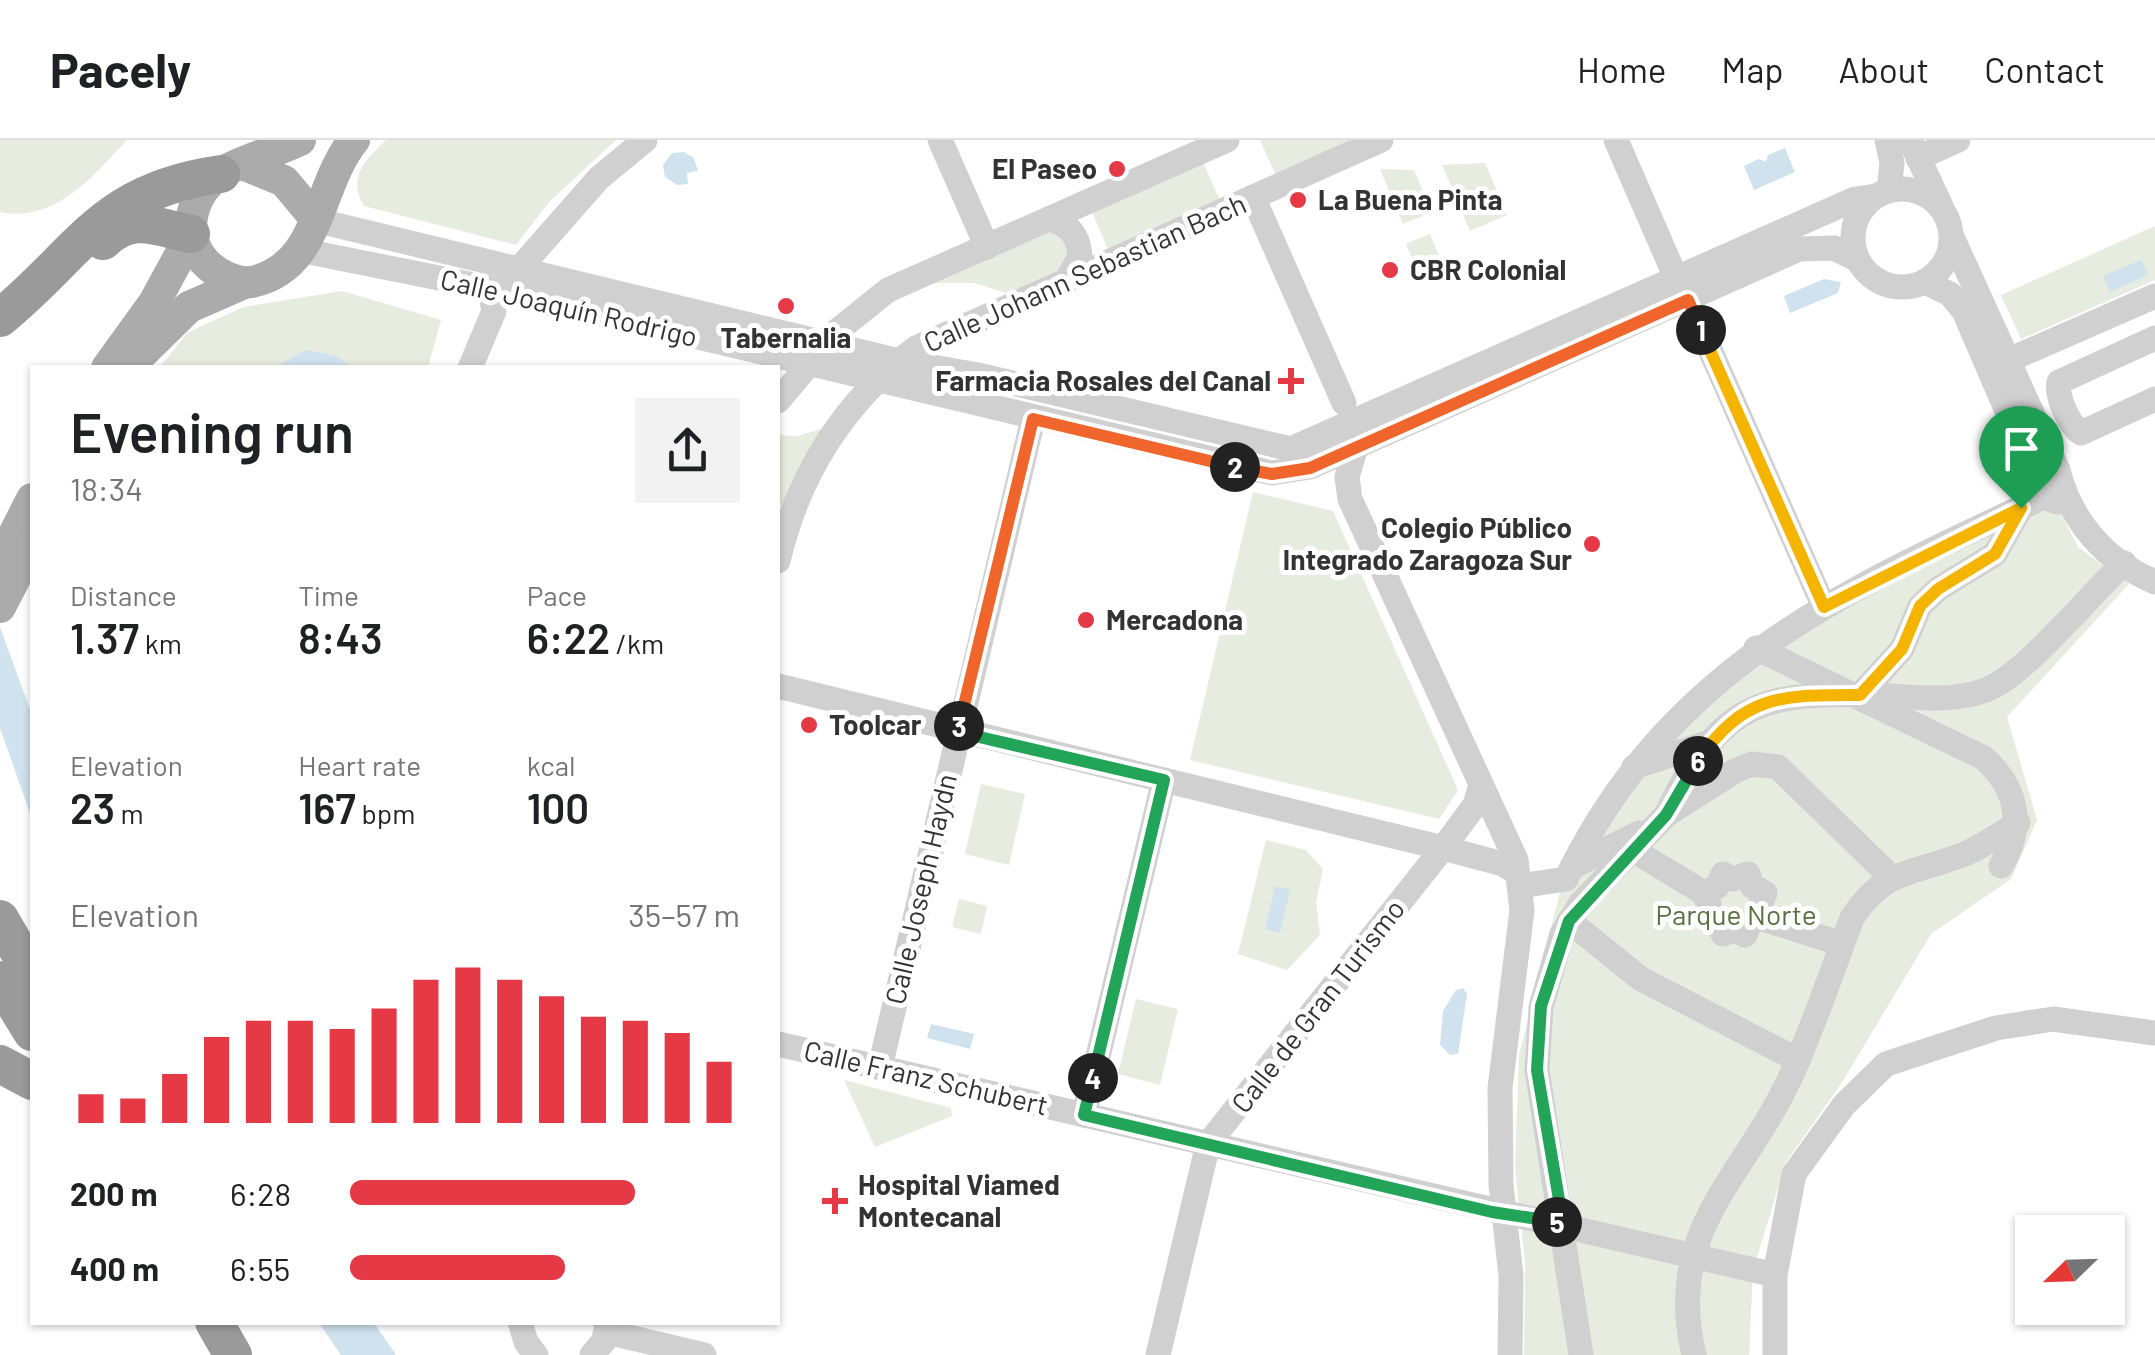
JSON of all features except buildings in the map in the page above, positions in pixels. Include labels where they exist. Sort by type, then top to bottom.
[{"type":"highway","points":[[0,318],[114,212],[152,192],[233,169]]},
{"type":"highway","points":[[0,340],[46,302],[116,230],[144,222],[183,237]]},
{"type":"highway","points":[[0,918],[30,970]]},
{"type":"highway","points":[[0,980],[30,1029]]},
{"type":"highway","points":[[0,1064],[30,1080]]},
{"type":"highway","points":[[216,1325],[233,1355]]},
{"type":"highway","points":[[241,1325],[258,1355]]},
{"type":"main road","points":[[109,365],[154,303],[198,198],[233,169],[300,140]]},
{"type":"main road","points":[[131,365],[151,340],[189,307],[244,283],[277,274],[311,230],[335,167],[354,140]]},
{"type":"main road","points":[[233,169],[284,181],[311,230]]},
{"type":"main road","points":[[183,237],[212,268],[244,283]]},
{"type":"main road","points":[[0,562],[30,503]]},
{"type":"main road","points":[[0,607],[30,549]]},
{"type":"street","points":[[519,269],[599,178],[644,140]]},
{"type":"street","points":[[940,140],[987,247]]},
{"type":"street","points":[[780,399],[817,353],[888,290],[1225,140]]},
{"type":"street","name":"Calle Johann Sebastian Bach","points":[[780,548],[786,509],[820,451],[878,380],[925,342],[1382,140]]},
{"type":"street","points":[[1616,140],[1824,607]]},
{"type":"street","points":[[1858,260],[1854,224],[1882,193],[1892,164],[1887,140]]},
{"type":"street","points":[[1958,140],[1914,149],[1941,206],[1998,364]]},
{"type":"street","points":[[1682,289],[1855,199],[1882,193],[1922,192],[1941,206]]},
{"type":"street","points":[[1254,197],[1344,404]]},
{"type":"street","points":[[1050,219],[1064,224],[1077,240],[1080,257],[1068,278]]},
{"type":"street","name":"Calle Joaquín Rodrigo","points":[[311,230],[519,269],[817,353],[878,380],[1272,474],[1310,468],[1682,289]]},
{"type":"street","name":"Calle Joaquín Rodrigo","points":[[311,230],[490,292],[817,353],[899,361],[978,375],[1260,444],[1298,448],[1682,289]]},
{"type":"street","points":[[1925,282],[1948,258],[1952,237]]},
{"type":"street","points":[[1682,289],[1800,249],[1834,248],[1858,260],[1887,285],[1925,282],[1958,301],[2058,470],[2044,504],[1995,554],[1938,589],[1920,606],[1902,649],[1860,695]]},
{"type":"street","points":[[471,365],[494,312],[490,292]]},
{"type":"street","points":[[1998,364],[2152,306]]},
{"type":"street","points":[[968,323],[961,352],[978,375]]},
{"type":"street","points":[[2155,338],[2059,382],[2057,390],[2074,428],[2081,432],[2155,400]]},
{"type":"street","name":"Calle Joseph Haydn","points":[[880,1068],[1033,419]]},
{"type":"street","points":[[1356,447],[1347,476],[1350,499],[1480,788],[1491,799],[1519,879],[1521,928],[1500,1088],[1504,1213],[1511,1276],[1510,1355]]},
{"type":"street","points":[[780,687],[1443,848],[1502,864],[1519,879],[1566,879],[1598,817],[1634,767],[1689,706],[1756,648],[1824,607],[2044,504]]},
{"type":"street","points":[[2044,504],[2155,582]]},
{"type":"street","points":[[1583,1354],[1544,1116],[1536,1037],[1541,1006],[1569,921],[1659,821],[1710,742],[1742,712],[1770,700],[1860,695],[1934,698],[1988,690],[2012,673],[2124,563]]},
{"type":"street","points":[[1756,648],[1984,758],[2008,786],[2018,824],[2001,866]]},
{"type":"street","points":[[1634,767],[1710,742]]},
{"type":"street","points":[[1572,866],[1659,821],[1736,771],[1764,763],[1778,767],[1891,877]]},
{"type":"street","points":[[1084,1115],[1164,780]]},
{"type":"street","name":"Calle de Gran Turismo","points":[[1158,1355],[1208,1144],[1443,848],[1475,805],[1480,788]]},
{"type":"street","points":[[1694,1355],[1686,1312],[1691,1254],[1699,1232],[1758,1137],[1798,1060],[1842,944],[1865,899],[1891,877],[1960,856],[2018,824]]},
{"type":"street","points":[[1632,850],[1704,893],[1710,904],[1705,916],[1718,922],[1724,934],[1734,929],[1745,934],[1752,922],[1764,920],[1842,944]]},
{"type":"street","points":[[1704,893],[1717,887],[1723,874],[1734,879],[1748,874],[1752,886],[1765,892],[1761,903],[1764,920]]},
{"type":"street","points":[[1569,921],[1642,979],[1798,1060]]},
{"type":"street","points":[[1774,1355],[1775,1275],[1794,1174],[1844,1105],[1886,1064],[1996,1028],[2053,1018],[2155,1034]]},
{"type":"street","name":"Calle Franz Schubert","points":[[780,1044],[1775,1275]]},
{"type":"street","points":[[521,1325],[526,1342],[536,1355]]},
{"type":"street","points":[[592,1355],[607,1327],[704,1355]]},
{"type":"green space","points":[[0,140],[127,140],[71,194],[38,211],[20,214],[0,212]]},
{"type":"green space","points":[[386,140],[616,140],[549,202],[516,245],[364,206],[358,178],[365,162]]},
{"type":"green space","points":[[1260,140],[1365,140],[1277,178]]},
{"type":"green space","points":[[1201,158],[1222,205],[1110,254],[1090,207]]},
{"type":"green space","points":[[1485,163],[1507,215],[1470,231],[1442,165]]},
{"type":"green space","points":[[1380,169],[1414,170],[1432,212],[1403,224]]},
{"type":"green space","points":[[2155,226],[2155,280],[2021,339],[2001,295]]},
{"type":"green space","points":[[1040,230],[1068,237],[1070,270],[1016,296],[974,283],[931,283]]},
{"type":"green space","points":[[1430,234],[1439,256],[1416,267],[1406,244]]},
{"type":"green space","points":[[342,291],[441,320],[429,365],[161,365],[188,332],[244,307]]},
{"type":"green space","points":[[831,426],[780,506],[780,435],[798,436]]},
{"type":"green space","name":"Parque Norte","points":[[2044,481],[2078,547],[2129,584],[2007,717],[2037,820],[2011,879],[1931,934],[1841,1084],[1786,1162],[1753,1270],[1749,1355],[1524,1355],[1525,1262],[1515,1168],[1519,1055],[1571,848],[1601,798],[1813,603]]},
{"type":"green space","points":[[1253,492],[1333,511],[1458,790],[1439,819],[1190,760]]},
{"type":"green space","points":[[981,784],[1025,794],[1009,865],[965,854]]},
{"type":"green space","points":[[1266,840],[1306,850],[1323,869],[1316,902],[1320,935],[1287,970],[1238,954]]},
{"type":"green space","points":[[959,899],[987,906],[981,934],[952,927]]},
{"type":"green space","points":[[1136,999],[1178,1009],[1160,1085],[1118,1074]]},
{"type":"green space","points":[[844,1080],[951,1108],[952,1116],[875,1147]]},
{"type":"water","points":[[1785,148],[1795,172],[1754,190],[1744,166],[1759,159],[1766,162],[1768,155]]},
{"type":"water","points":[[684,152],[694,158],[698,171],[687,173],[688,184],[677,185],[665,177],[663,165],[672,153]]},
{"type":"water","points":[[2141,260],[2148,275],[2110,292],[2103,276]]},
{"type":"water","points":[[1824,279],[1841,282],[1838,293],[1790,313],[1784,296]]},
{"type":"water","points":[[305,350],[336,356],[348,365],[279,365]]},
{"type":"water","points":[[0,627],[30,710],[30,813],[0,728]]},
{"type":"water","points":[[1275,886],[1290,890],[1280,933],[1265,929]]},
{"type":"water","points":[[1463,988],[1467,994],[1458,1054],[1450,1055],[1440,1045],[1443,1011],[1456,990]]},
{"type":"water","points":[[931,1024],[974,1034],[970,1049],[927,1038]]},
{"type":"water","points":[[320,1325],[375,1325],[396,1355],[341,1355]]},
{"type":"place","name":"El Paseo","points":[[1117,169]]},
{"type":"place","name":"La Buena Pinta","points":[[1298,200]]},
{"type":"place","name":"CBR Colonial","points":[[1390,270]]},
{"type":"place","name":"Tabernalia","points":[[786,306]]},
{"type":"place","name":"Farmacia Rosales del Canal","points":[[1291,381]]},
{"type":"place","name":"Colegio Público Integrado Zaragoza Sur","points":[[1592,544]]},
{"type":"place","name":"Mercadona","points":[[1086,620]]},
{"type":"place","name":"Toolcar","points":[[809,725]]},
{"type":"place","name":"Hospital Viamed Montecanal","points":[[835,1201]]},
{"type":"route","points":[[1688,300],[1824,607],[2021,508],[1995,554],[1938,589],[1920,606],[1896,659],[1860,695],[1770,700],[1754,705],[1723,727],[1678,790],[1666,815],[1569,921],[1541,1006],[1536,1037],[1546,1132],[1563,1223],[1492,1212],[1084,1115],[1164,780],[958,732],[1033,419],[1258,472],[1299,471],[1688,300]]}]
